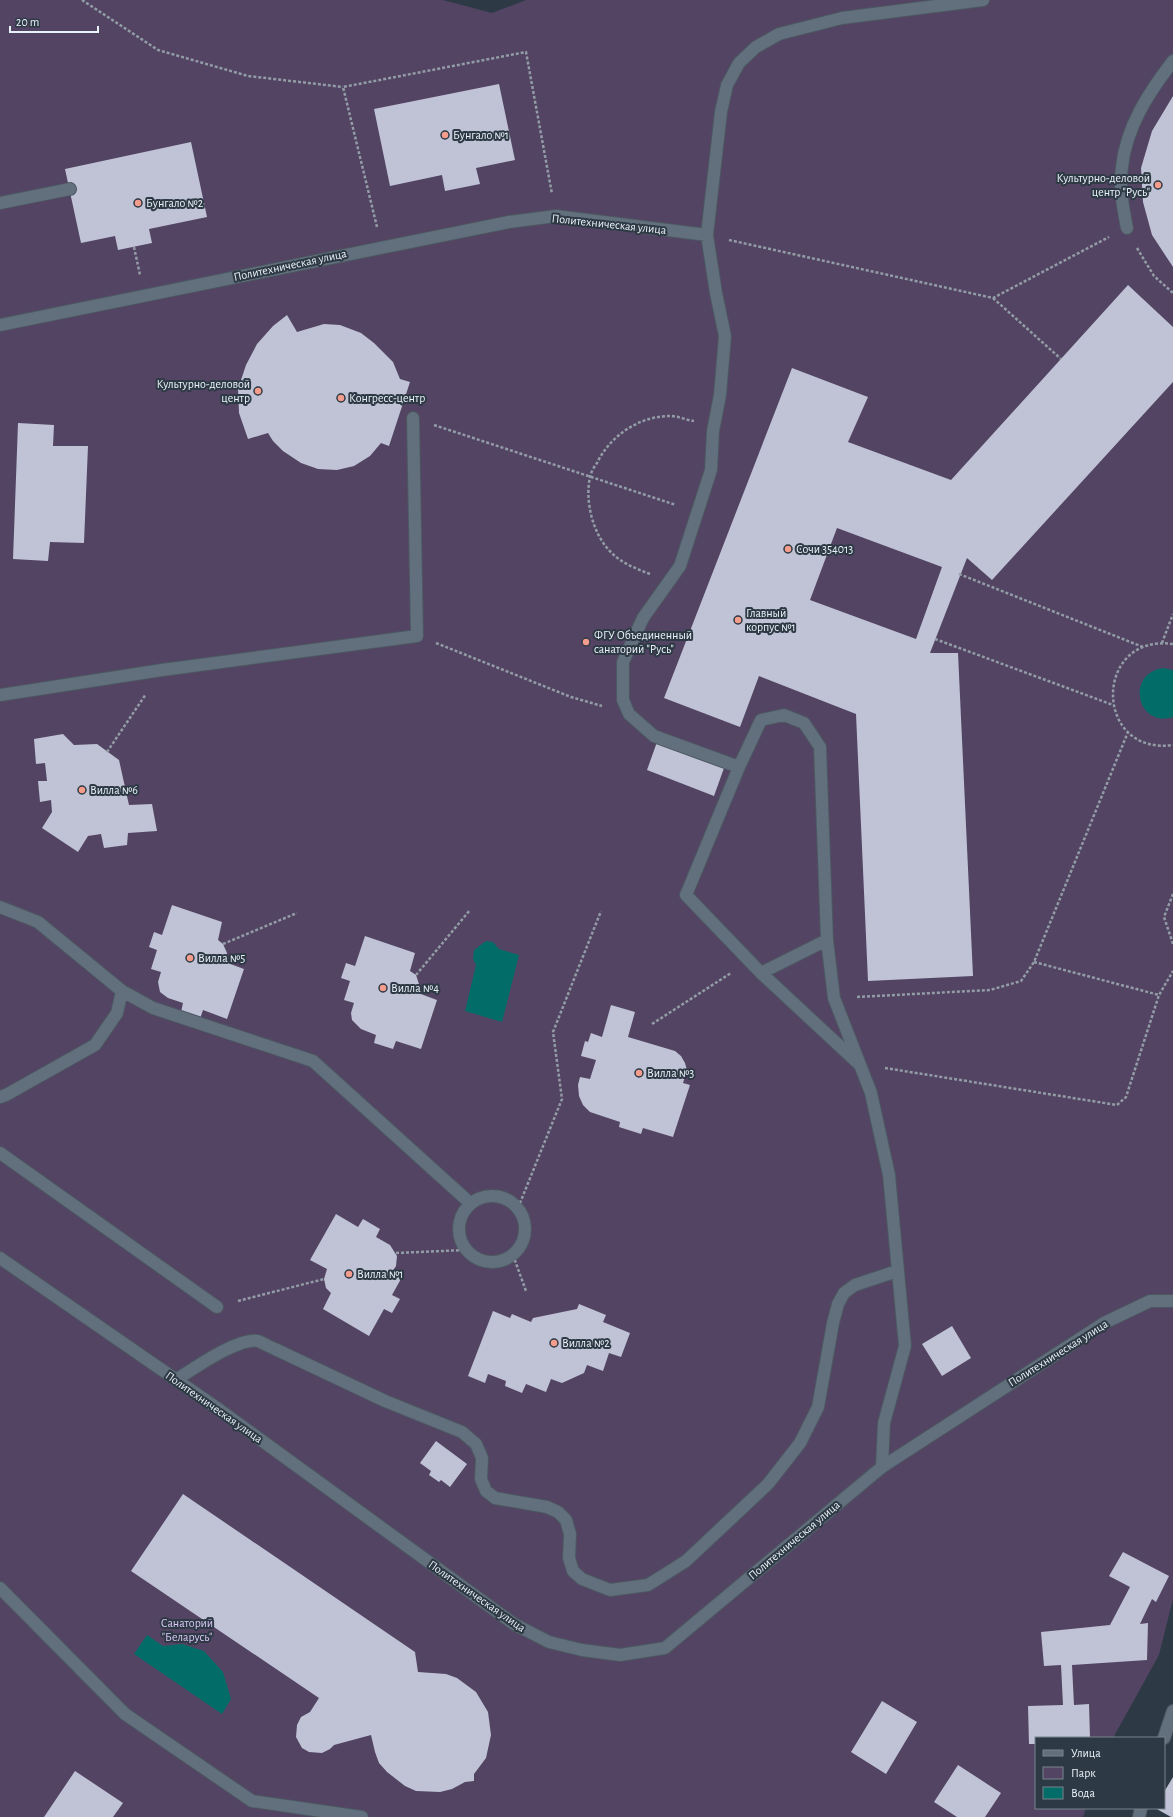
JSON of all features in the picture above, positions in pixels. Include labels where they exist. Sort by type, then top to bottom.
[{"type":"street","points":[[739,767],[654,736],[629,714],[623,700],[623,662],[643,618],[680,566],[710,470],[713,431],[720,395],[725,336],[716,293],[707,235],[721,112],[727,85],[739,63],[756,47],[779,34],[842,18],[983,0]]},
{"type":"street","points":[[1127,228],[1122,199],[1122,167],[1132,123],[1162,75],[1173,61]]},
{"type":"street","points":[[0,203],[70,189]]},
{"type":"street","name":"Политехническая улица","points":[[0,325],[509,222],[556,216],[707,235]]},
{"type":"street","points":[[0,695],[162,670],[417,636],[413,418]]},
{"type":"street","points":[[859,1064],[749,962],[686,895],[739,767],[761,720],[784,716],[804,723],[820,748],[827,940],[834,998],[871,1093],[889,1176],[905,1346],[884,1423],[882,1467]]},
{"type":"street","points":[[0,907],[38,922],[122,992],[153,1008],[313,1061],[470,1203]]},
{"type":"street","points":[[761,973],[827,940]]},
{"type":"street","points":[[0,1097],[95,1045],[117,1013],[122,992]]},
{"type":"street","points":[[0,1153],[217,1307]]},
{"type":"street","points":[[495,1196],[508,1200],[518,1208],[525,1221],[525,1233],[521,1245],[513,1255],[502,1261],[488,1262],[476,1258],[465,1250],[459,1238],[458,1225],[461,1213],[470,1203],[482,1197],[495,1196]]},
{"type":"street","name":"Политехническая улица","points":[[0,1258],[218,1408],[514,1624],[548,1642],[582,1650],[620,1655],[665,1648],[882,1467],[1104,1324],[1150,1301],[1173,1301]]},
{"type":"street","points":[[176,1380],[210,1358],[243,1342],[257,1341],[385,1401],[462,1432],[476,1444],[482,1458],[481,1479],[486,1491],[495,1498],[547,1507],[558,1512],[566,1520],[570,1534],[569,1558],[574,1571],[582,1579],[610,1590],[648,1585],[686,1561],[768,1484],[800,1443],[818,1407],[833,1323],[838,1304],[844,1294],[854,1286],[897,1271]]},
{"type":"street","points":[[0,1588],[125,1714],[252,1801],[362,1817]]},
{"type":"street","points":[[1164,1737],[1173,1711]]},
{"type":"path","points":[[82,0],[158,50],[248,76],[343,87],[526,52],[556,216]]},
{"type":"path","points":[[343,87],[382,247]]},
{"type":"path","points":[[994,298],[1127,228],[1134,243],[1154,276],[1173,294]]},
{"type":"path","points":[[707,235],[994,298],[1061,359]]},
{"type":"path","points":[[134,247],[145,295]]},
{"type":"path","points":[[672,577],[652,575],[628,565],[608,549],[594,526],[589,501],[590,476],[602,452],[616,437],[620,433],[644,421],[670,416],[696,422],[713,431]]},
{"type":"path","points":[[413,418],[698,512]]},
{"type":"path","points":[[959,574],[1143,647]]},
{"type":"path","points":[[1162,643],[1173,614]]},
{"type":"path","points":[[417,636],[571,697],[629,714]]},
{"type":"path","points":[[935,639],[1113,705]]},
{"type":"path","points":[[1173,644],[1162,643],[1143,647],[1126,658],[1115,675],[1112,695],[1113,705],[1118,719],[1128,732],[1144,742],[1164,746],[1173,745]]},
{"type":"path","points":[[107,752],[162,670]]},
{"type":"path","points":[[834,998],[990,990],[1021,981],[1034,962],[1128,732]]},
{"type":"path","points":[[1173,894],[1164,917],[1173,944]]},
{"type":"path","points":[[416,976],[470,910]]},
{"type":"path","points":[[518,1208],[562,1099],[552,1032],[601,911]]},
{"type":"path","points":[[223,944],[297,914]]},
{"type":"path","points":[[652,1024],[749,962]]},
{"type":"path","points":[[1034,962],[1159,995]]},
{"type":"path","points":[[859,1064],[1117,1105],[1126,1097],[1159,995],[1173,971]]},
{"type":"path","points":[[396,1253],[465,1250]]},
{"type":"path","points":[[513,1255],[526,1291]]},
{"type":"path","points":[[217,1307],[324,1279]]},
{"type":"green space","name":"ФГУ Объединенный санаторий \"Русь\"","points":[[0,0],[443,0],[492,13],[526,0],[1173,0],[1173,1599],[1159,1655],[1114,1737],[1035,1737],[1035,1809],[1086,1809],[1083,1817],[0,1817]]},
{"type":"water","points":[[1163,668],[1173,670],[1173,717],[1161,718],[1151,715],[1144,708],[1140,699],[1140,689],[1143,680],[1151,672]]},
{"type":"water","points":[[486,941],[493,942],[499,949],[519,955],[502,1022],[465,1011],[476,965],[473,959],[474,950]]},
{"type":"water","points":[[147,1635],[163,1646],[182,1644],[204,1651],[223,1672],[231,1699],[222,1714],[134,1654]]},
{"type":"building","name":"Бунгало №1","points":[[499,84],[515,160],[476,168],[480,184],[445,191],[442,175],[390,186],[374,109]]},
{"type":"building","name":"Культурно-деловой центр \"Русь\"","points":[[1173,96],[1173,267],[1152,235],[1143,202],[1141,168],[1152,131]]},
{"type":"building","name":"Бунгало №2","points":[[191,142],[207,217],[149,229],[152,243],[118,250],[115,236],[81,243],[65,169]]},
{"type":"building","name":"Главный корпус №1","points":[[1128,285],[1173,327],[1173,382],[992,580],[967,558],[930,653],[958,653],[973,976],[868,981],[856,714],[759,676],[740,727],[664,698],[792,368],[868,397],[848,442],[951,480]],"holes":[[[837,528],[942,567],[916,639],[810,600]]]},
{"type":"building","points":[[287,315],[297,332],[324,324],[340,325],[361,333],[374,343],[393,362],[400,379],[410,382],[389,446],[381,443],[370,456],[354,466],[337,470],[318,469],[301,463],[283,451],[273,441],[268,433],[248,439],[239,413],[238,389],[246,365],[257,344],[273,326]]},
{"type":"building","points":[[18,423],[54,425],[53,446],[88,446],[84,543],[50,542],[48,561],[13,559]]},
{"type":"building","name":"Вилла №6","points":[[63,734],[74,745],[97,744],[119,760],[129,805],[152,804],[157,831],[128,833],[127,845],[104,848],[101,834],[88,836],[78,852],[42,828],[52,812],[51,800],[40,802],[38,781],[47,781],[45,763],[36,764],[34,739]]},
{"type":"building","points":[[657,742],[724,768],[714,796],[647,770]]},
{"type":"building","name":"Вилла №5","points":[[172,905],[222,922],[218,940],[223,944],[227,953],[225,962],[244,969],[227,1019],[203,1010],[200,1019],[181,1012],[183,1003],[168,998],[160,992],[158,982],[161,972],[151,969],[157,950],[149,947],[154,932],[162,935]]},
{"type":"building","name":"Вилла №4","points":[[365,936],[415,953],[410,971],[416,975],[419,984],[418,993],[437,1000],[421,1049],[396,1041],[393,1049],[374,1043],[376,1035],[361,1029],[352,1020],[351,1013],[354,1003],[344,1000],[350,981],[341,978],[346,963],[355,966]]},
{"type":"building","name":"Вилла №3","points":[[611,1005],[635,1012],[628,1037],[675,1051],[681,1056],[685,1063],[687,1070],[683,1083],[690,1085],[673,1137],[643,1128],[641,1134],[619,1127],[620,1122],[590,1112],[583,1105],[579,1096],[578,1085],[580,1077],[590,1079],[596,1060],[581,1056],[585,1041],[588,1042],[591,1033],[602,1037]]},
{"type":"building","name":"Вилла №1","points":[[336,1214],[358,1227],[363,1219],[380,1229],[376,1237],[390,1245],[397,1256],[396,1266],[392,1272],[402,1277],[392,1295],[400,1299],[392,1313],[384,1309],[369,1336],[323,1309],[331,1293],[326,1288],[324,1279],[327,1269],[310,1260]]},
{"type":"building","name":"Вилла №2","points":[[579,1304],[606,1315],[603,1322],[630,1333],[621,1357],[609,1353],[603,1371],[587,1365],[584,1373],[562,1383],[551,1379],[546,1392],[526,1384],[522,1393],[505,1386],[506,1381],[488,1374],[485,1383],[468,1376],[493,1311],[510,1318],[512,1314],[531,1322],[533,1318],[577,1309]]},
{"type":"building","points":[[952,1326],[971,1358],[942,1376],[922,1344]]},
{"type":"building","points":[[436,1441],[467,1464],[450,1487],[441,1480],[439,1482],[429,1475],[431,1471],[420,1463]]},
{"type":"building","points":[[183,1494],[415,1652],[418,1672],[446,1674],[457,1678],[476,1692],[488,1712],[491,1735],[486,1758],[474,1774],[474,1781],[465,1782],[452,1789],[440,1792],[416,1791],[405,1786],[387,1772],[379,1763],[371,1735],[334,1745],[322,1753],[309,1752],[302,1748],[296,1737],[297,1725],[301,1717],[310,1712],[319,1698],[131,1571]]},
{"type":"building","points":[[1123,1552],[1169,1576],[1156,1602],[1152,1599],[1140,1624],[1148,1623],[1147,1660],[1072,1665],[1074,1705],[1089,1704],[1090,1737],[1035,1737],[1035,1744],[1029,1744],[1028,1706],[1063,1705],[1061,1665],[1044,1666],[1041,1632],[1110,1625],[1130,1587],[1109,1576]]},
{"type":"building","points":[[882,1701],[917,1722],[886,1774],[851,1752]]},
{"type":"building","points":[[958,1765],[1001,1793],[985,1817],[957,1817],[934,1802]]},
{"type":"building","points":[[75,1771],[123,1803],[113,1817],[44,1817]]},
{"type":"building","points":[[1173,1777],[1173,1817],[1157,1809],[1165,1809],[1165,1790]]},
{"type":"place","name":"Бунгало №1","points":[[445,135]]},
{"type":"place","name":"Культурно-деловой центр \"Русь\"","points":[[1158,185]]},
{"type":"place","name":"Бунгало №2","points":[[138,203]]},
{"type":"place","name":"Культурно-деловой центр","points":[[258,391]]},
{"type":"place","name":"Конгресс-центр","points":[[341,398]]},
{"type":"place","name":"Сочи 354013","points":[[788,549]]},
{"type":"place","name":"Главный корпус №1","points":[[738,620]]},
{"type":"place","name":"ФГУ Объединенный санаторий \"Русь\"","points":[[586,642]]},
{"type":"place","name":"Вилла №6","points":[[82,790]]},
{"type":"place","name":"Вилла №5","points":[[190,958]]},
{"type":"place","name":"Вилла №4","points":[[383,988]]},
{"type":"place","name":"Вилла №3","points":[[639,1073]]},
{"type":"place","name":"Вилла №1","points":[[349,1274]]},
{"type":"place","name":"Вилла №2","points":[[554,1343]]},
{"type":"park label","name":"Санаторий \"Беларусь\"","points":[[187,1630]]}]
